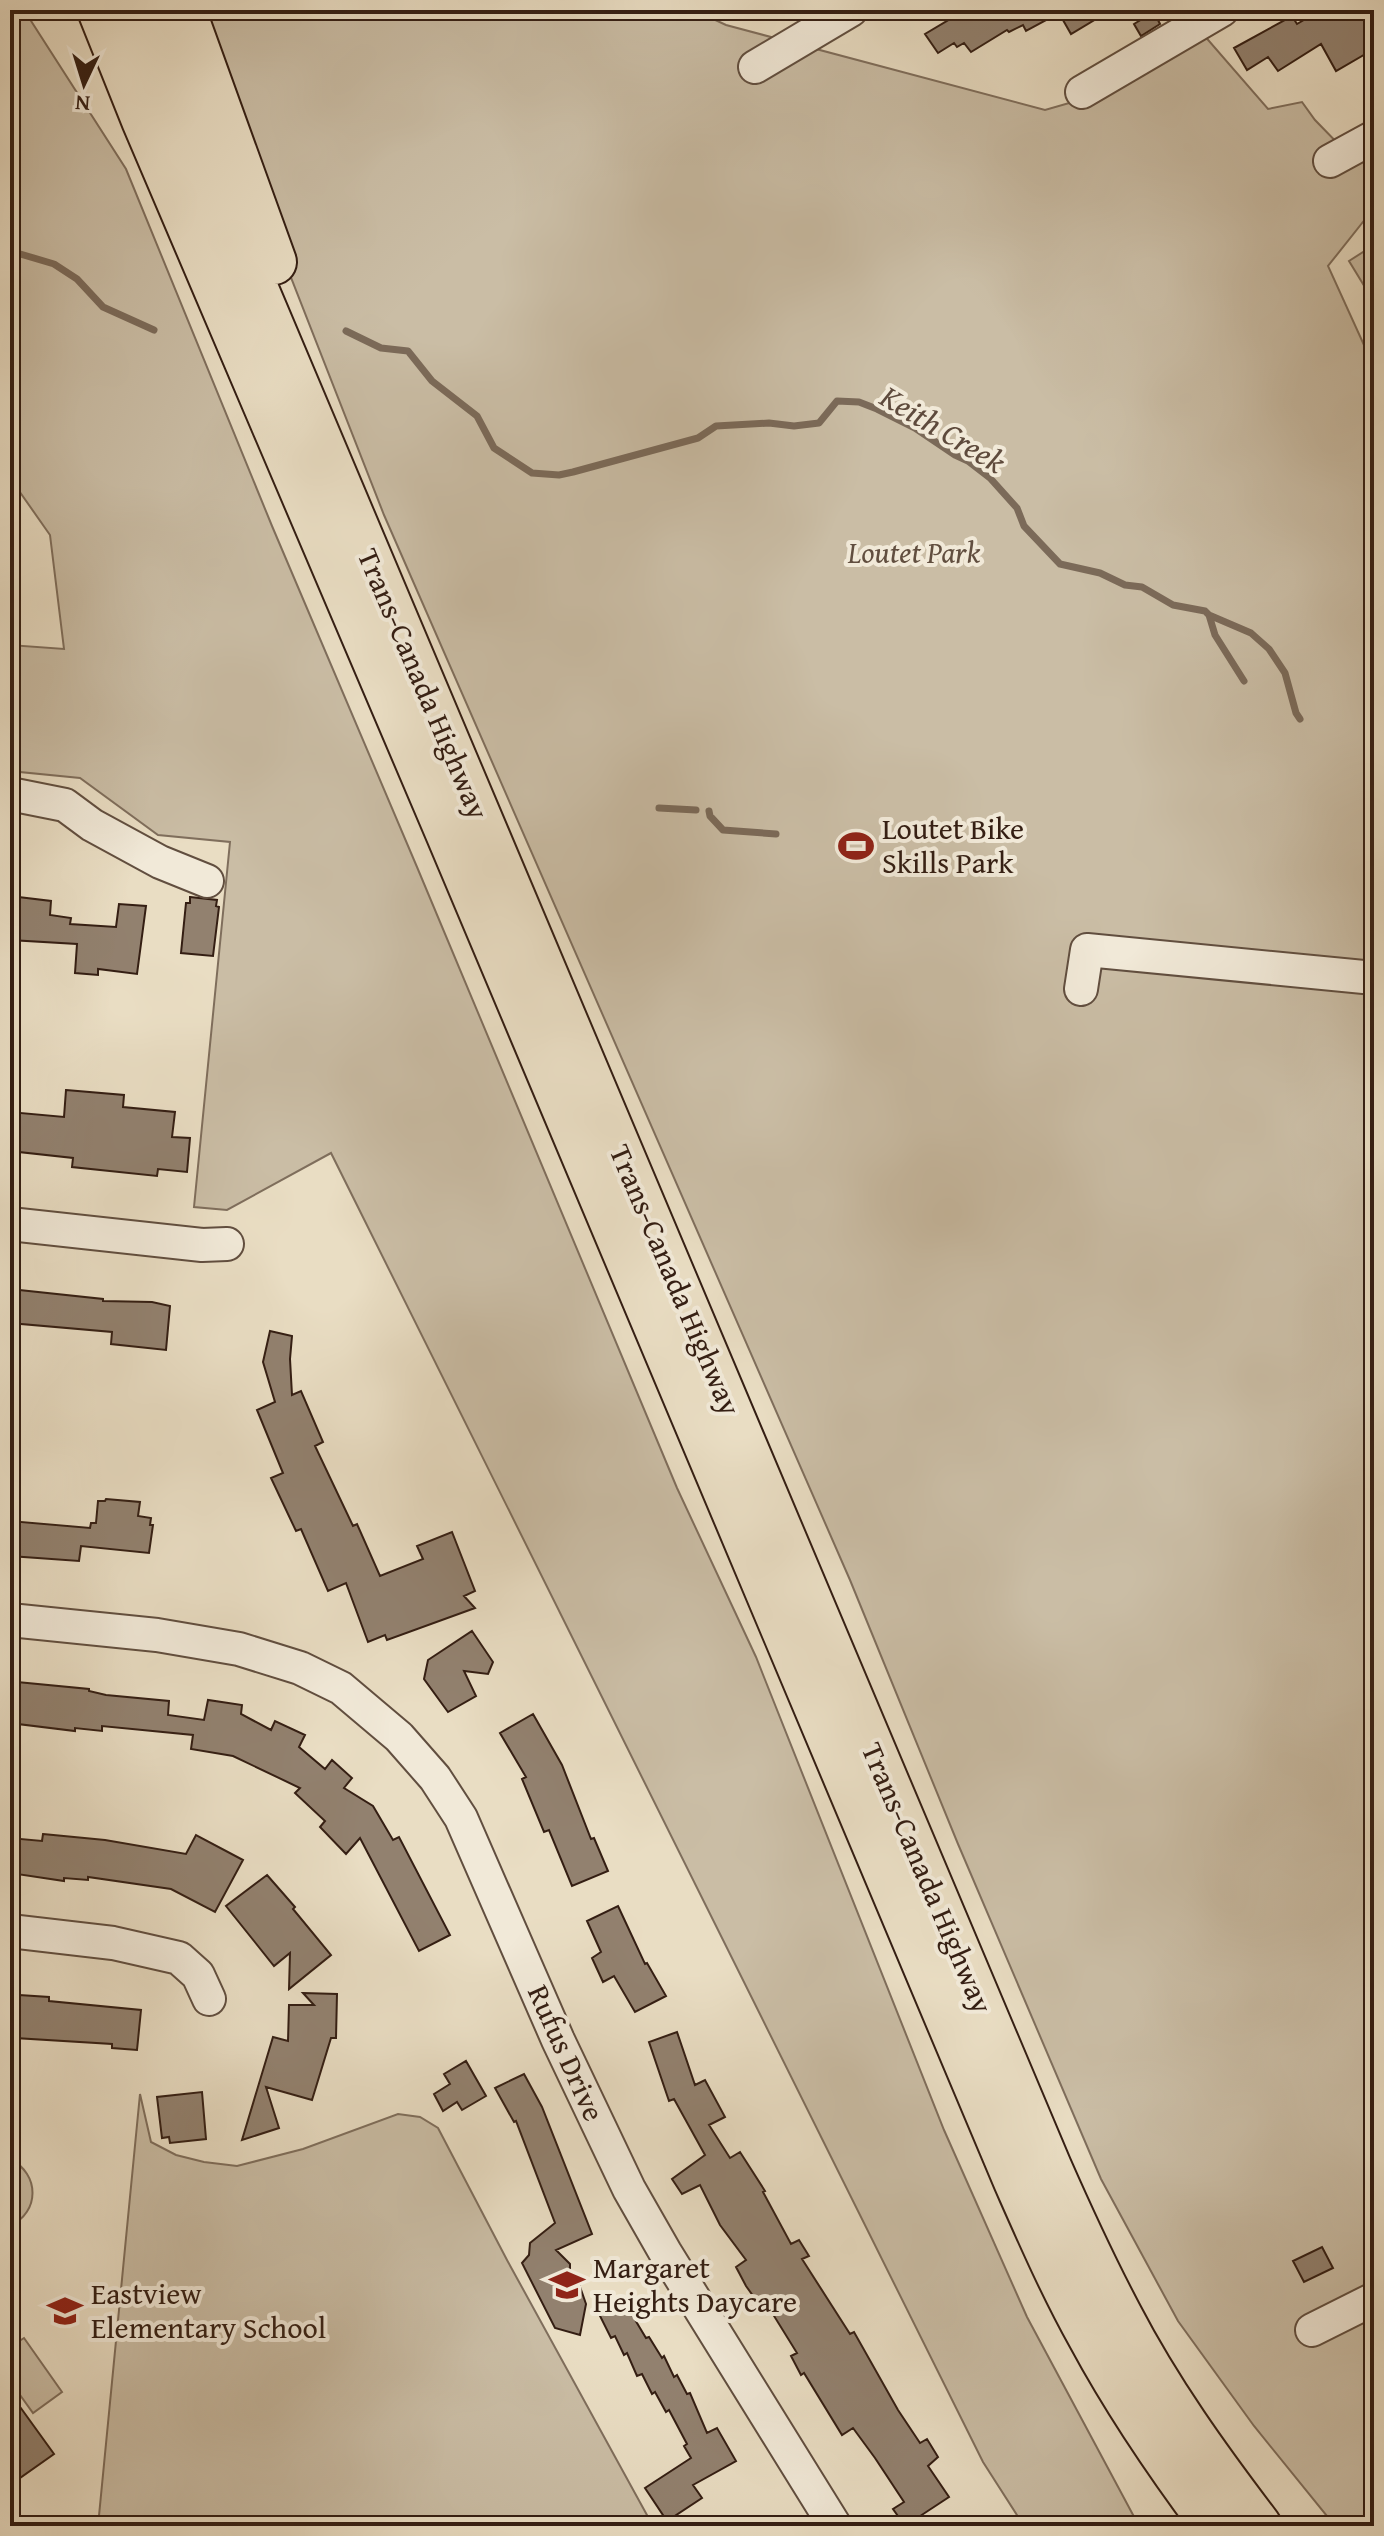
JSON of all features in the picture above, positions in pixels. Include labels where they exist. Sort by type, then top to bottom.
[{"type":"highway","name":"Trans-Canada Highway","points":[[100,10],[1021,2194],[1051,2260],[1133,2411],[1214,2526]]},
{"type":"highway","name":"Trans-Canada Highway","points":[[138,10],[1083,2245],[1121,2319],[1164,2391],[1210,2462],[1259,2526]]},
{"type":"highway","points":[[183,10],[312,369],[333,476]]},
{"type":"street","points":[[755,67],[851,10]]},
{"type":"street","points":[[1082,92],[1222,10]]},
{"type":"street","points":[[1330,161],[1374,137]]},
{"type":"street","points":[[10,794],[65,805],[92,825],[160,862],[207,881]]},
{"type":"street","points":[[1081,989],[1087,950],[1374,978]]},
{"type":"street","points":[[10,1224],[202,1245],[227,1244]]},
{"type":"street","name":"Rufus Drive","points":[[10,1620],[157,1635],[239,1649],[300,1668],[341,1688],[399,1737],[435,1778],[461,1818],[558,2040],[629,2189],[835,2526]]},
{"type":"street","points":[[10,1931],[113,1943],[179,1958],[198,1975],[209,1999]]},
{"type":"street","points":[[1312,2330],[1374,2299]]},
{"type":"green space","points":[[10,10],[24,10],[126,169],[272,526],[677,1488],[756,1657],[944,2130],[1027,2317],[1139,2526],[1024,2526],[983,2462],[331,1153],[227,1210],[194,1207],[230,842],[158,835],[80,778],[10,771],[10,645],[64,649],[50,535],[10,478]]},
{"type":"green space","name":"Loutet Park","points":[[172,10],[694,10],[726,25],[1045,110],[1104,93],[1203,34],[1268,109],[1302,102],[1346,152],[1374,162],[1374,208],[1328,266],[1374,367],[1374,2526],[1335,2526],[1254,2426],[1178,2321],[1101,2179],[958,1844],[850,1580],[384,515],[288,270]]},
{"type":"green space","points":[[1374,245],[1374,302],[1349,261]]},
{"type":"green space","points":[[140,2094],[151,2142],[176,2155],[237,2166],[303,2149],[398,2114],[420,2117],[438,2128],[653,2526],[98,2526]]},
{"type":"green space","points":[[10,2159],[27,2174],[32,2193],[27,2212],[10,2226]]},
{"type":"green space","points":[[24,2338],[62,2392],[33,2413],[10,2381],[10,2347]]},
{"type":"building","points":[[957,10],[1111,10],[1071,34],[1059,13],[1026,31],[1023,25],[1009,32],[1007,30],[971,52],[964,43],[957,47],[954,43],[938,53],[925,34],[950,19],[948,15]]},
{"type":"building","points":[[1321,10],[1374,10],[1374,49],[1336,71],[1321,44],[1278,71],[1268,57],[1247,70],[1234,48],[1292,16],[1297,24]]},
{"type":"building","points":[[1154,12],[1160,24],[1141,36],[1134,24]]},
{"type":"building","points":[[10,896],[51,901],[50,915],[71,918],[70,924],[116,927],[119,904],[146,906],[137,974],[98,969],[98,975],[75,973],[77,944],[10,940]]},
{"type":"building","points":[[190,897],[217,900],[216,906],[219,907],[213,956],[181,953],[186,903],[190,903]]},
{"type":"building","points":[[66,1090],[124,1095],[123,1107],[175,1112],[172,1137],[190,1138],[187,1172],[158,1169],[157,1176],[72,1167],[73,1158],[10,1151],[10,1112],[64,1117]]},
{"type":"building","points":[[10,1289],[170,1306],[166,1350],[111,1344],[112,1332],[10,1323]]},
{"type":"building","points":[[270,1331],[292,1336],[292,1395],[301,1391],[323,1442],[315,1446],[353,1526],[357,1524],[380,1576],[423,1559],[417,1546],[452,1532],[475,1591],[464,1596],[475,1608],[387,1640],[385,1635],[368,1642],[346,1583],[328,1591],[301,1529],[296,1531],[271,1478],[283,1473],[257,1410],[275,1402],[263,1362]]},
{"type":"building","points":[[98,1501],[140,1502],[138,1516],[151,1518],[150,1525],[153,1525],[149,1553],[81,1546],[79,1561],[10,1556],[10,1521],[90,1528],[91,1523],[96,1523]]},
{"type":"building","points":[[472,1631],[493,1662],[488,1674],[464,1671],[476,1696],[448,1712],[424,1679],[428,1660]]},
{"type":"building","points":[[17,1682],[169,1701],[168,1715],[204,1720],[208,1700],[242,1705],[241,1714],[271,1730],[275,1721],[305,1735],[299,1747],[325,1769],[332,1760],[352,1778],[344,1788],[373,1806],[393,1840],[399,1837],[450,1935],[419,1951],[360,1838],[346,1854],[320,1827],[325,1821],[295,1793],[300,1788],[233,1756],[191,1749],[193,1735],[102,1726],[102,1731],[75,1728],[75,1731],[10,1723],[10,1684],[16,1685]]},
{"type":"building","points":[[533,1714],[562,1765],[591,1839],[594,1838],[608,1871],[572,1886],[549,1830],[544,1832],[522,1779],[526,1777],[500,1733]]},
{"type":"building","points":[[43,1834],[105,1840],[186,1854],[196,1835],[243,1860],[215,1912],[171,1889],[88,1877],[88,1880],[64,1878],[64,1881],[10,1873],[10,1838],[42,1841]]},
{"type":"building","points":[[267,1875],[331,1955],[289,1989],[290,1953],[274,1966],[226,1906]]},
{"type":"building","points":[[618,1906],[645,1964],[666,1996],[635,2012],[614,1976],[603,1982],[592,1958],[601,1952],[587,1921]]},
{"type":"building","points":[[303,1993],[337,1994],[336,2038],[331,2038],[312,2100],[266,2087],[279,2128],[242,2140],[273,2037],[288,2041],[289,2005],[314,2005]]},
{"type":"building","points":[[19,1995],[141,2010],[137,2050],[112,2048],[112,2044],[15,2038]]},
{"type":"building","points":[[677,2032],[695,2085],[705,2080],[725,2117],[709,2125],[730,2158],[740,2152],[765,2191],[791,2244],[799,2240],[809,2256],[802,2259],[850,2334],[854,2332],[898,2410],[920,2443],[927,2439],[938,2457],[928,2466],[949,2497],[905,2526],[893,2509],[904,2502],[875,2458],[853,2428],[842,2435],[804,2373],[801,2375],[791,2356],[797,2353],[771,2311],[766,2314],[746,2286],[736,2267],[746,2260],[720,2225],[700,2185],[682,2194],[672,2179],[705,2155],[674,2099],[669,2101],[649,2042]]},
{"type":"building","points":[[466,2061],[486,2096],[462,2110],[457,2102],[443,2111],[434,2094],[450,2084],[444,2074]]},
{"type":"building","points":[[524,2074],[542,2107],[592,2234],[556,2250],[570,2264],[570,2273],[578,2281],[586,2304],[580,2335],[555,2328],[522,2263],[529,2255],[530,2243],[555,2223],[516,2121],[495,2088]]},
{"type":"building","points":[[202,2092],[206,2139],[170,2143],[169,2137],[162,2138],[157,2097]]},
{"type":"building","points":[[1322,2247],[1333,2268],[1304,2282],[1293,2261]]},
{"type":"building","points":[[622,2298],[646,2338],[649,2337],[662,2358],[664,2356],[687,2394],[690,2393],[707,2433],[717,2428],[736,2461],[693,2485],[702,2498],[667,2521],[645,2488],[691,2458],[669,2410],[666,2412],[655,2392],[652,2394],[642,2374],[637,2376],[627,2353],[624,2355],[615,2336],[611,2338],[598,2312]]},
{"type":"building","points":[[10,2393],[54,2454],[10,2485]]},
{"type":"waterway","name":"Keith Creek","points":[[10,251],[54,264],[77,279],[103,307],[154,330]]},
{"type":"waterway","name":"Keith Creek","points":[[346,331],[381,348],[408,351],[432,381],[477,416],[494,448],[532,473],[559,475],[573,472],[698,438],[716,426],[819,423],[837,401],[859,402],[877,409],[915,428],[990,478],[1017,508],[1024,526],[1060,564],[1100,573],[1125,585],[1142,587],[1173,605],[1205,611],[1251,633],[1269,649],[1285,673],[1300,719]]},
{"type":"waterway","points":[[1209,615],[1215,635],[1244,681]]},
{"type":"waterway","points":[[659,808],[696,810]]},
{"type":"waterway","points":[[709,811],[723,830],[776,834]]},
{"type":"place","name":"Loutet Bike Skills Park","points":[[856,846]]},
{"type":"place","name":"Margaret Heights Daycare","points":[[567,2285]]},
{"type":"place","name":"Eastview Elementary School","points":[[65,2311]]}]
